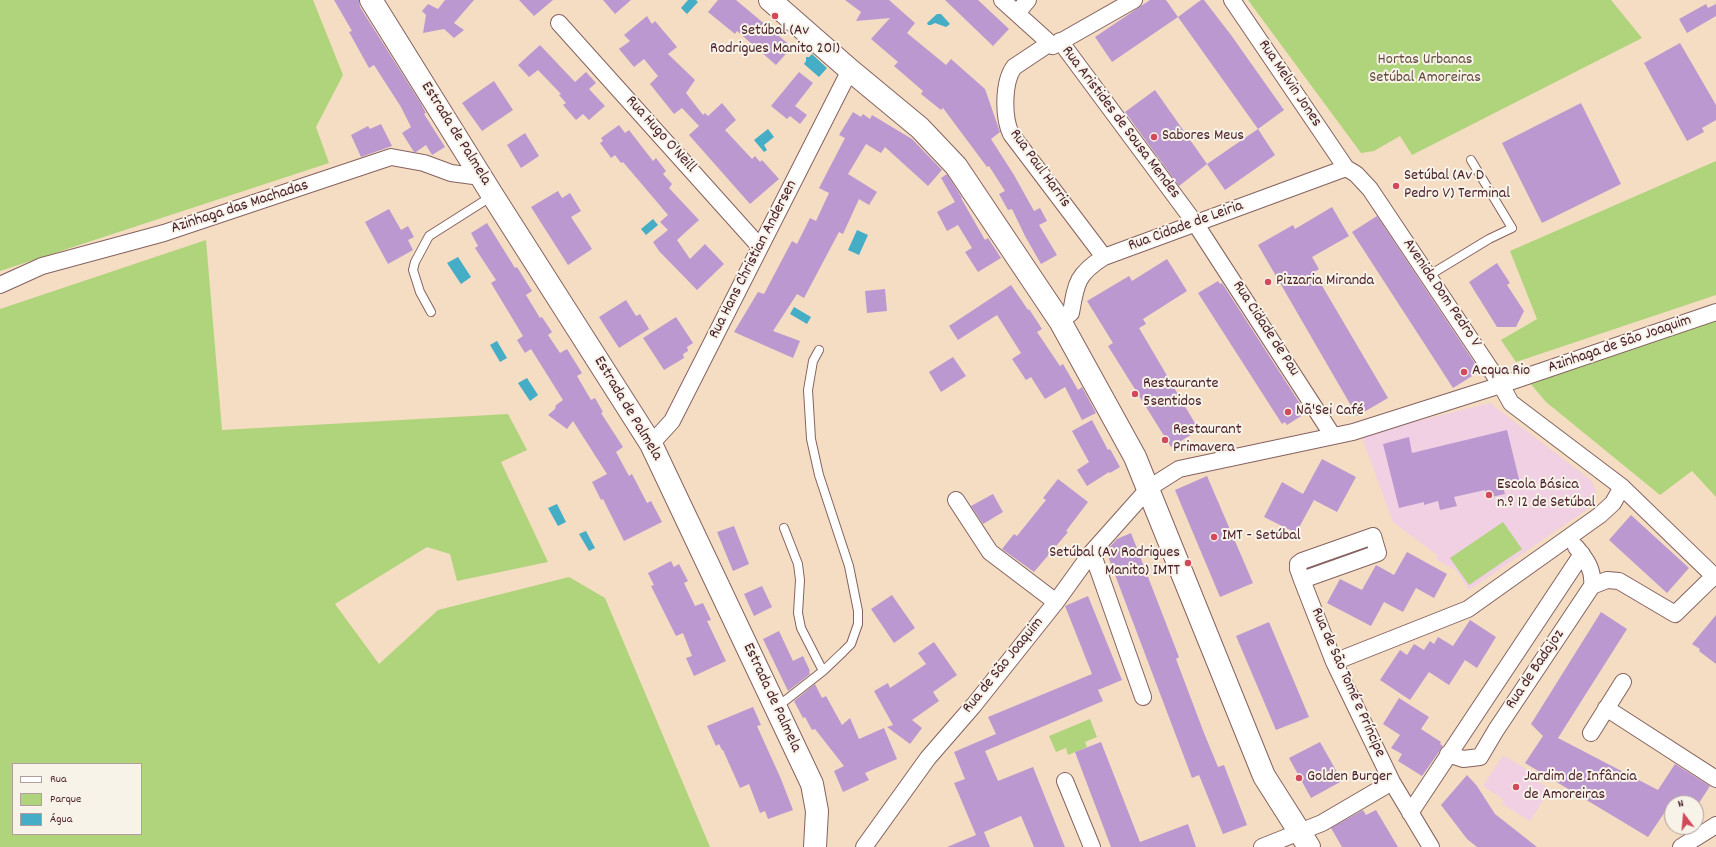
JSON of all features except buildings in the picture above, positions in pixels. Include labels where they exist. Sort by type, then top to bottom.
[{"type":"street","name":"Estrada de Palmela","points":[[371,0],[481,177],[651,444],[812,784],[817,811],[815,847]]},
{"type":"street","points":[[770,0],[850,70],[920,128],[956,166],[1060,321],[1135,457],[1149,488],[1259,766],[1304,840]]},
{"type":"street","name":"Rua Aristides de Sousa Mendes","points":[[1002,0],[1054,43],[1195,224]]},
{"type":"street","points":[[1017,13],[1028,0]]},
{"type":"street","points":[[1054,43],[1134,0]]},
{"type":"street","name":"Rua Melvin Jones","points":[[1232,0],[1346,168]]},
{"type":"street","name":"Rua Hugo O'Neill","points":[[559,23],[760,247]]},
{"type":"street","name":"Rua Paul Harris","points":[[1054,43],[1014,67],[1011,71],[1008,80],[1005,113],[1007,123],[1011,134],[1104,257]]},
{"type":"street","name":"Rua Hans Christian Andersen","points":[[651,444],[672,421],[850,70]]},
{"type":"street","name":"Azinhaga das Machadas","points":[[0,284],[42,266],[164,233],[391,158],[424,163],[452,173],[481,177]]},
{"type":"street","name":"Rua Cidade de Leiria","points":[[1060,321],[1071,313],[1076,288],[1081,275],[1090,265],[1104,257],[1346,168]]},
{"type":"street","name":"Avenida Dom Pedro V","points":[[1346,168],[1365,181],[1511,402],[1622,487],[1715,577]]},
{"type":"street","name":"Rua Cidade de Pau","points":[[1195,224],[1333,436]]},
{"type":"street","name":"Azinhaga de São Joaquim","points":[[1333,436],[1354,432],[1501,385],[1716,312]]},
{"type":"street","name":"Rua de São Joaquim","points":[[864,847],[928,758],[978,699],[1056,602],[1092,552],[1149,488],[1179,469],[1333,436]]},
{"type":"street","points":[[1334,662],[1468,609],[1568,539],[1609,507],[1616,499],[1622,487]]},
{"type":"street","points":[[956,500],[990,552],[1056,602]]},
{"type":"street","points":[[1568,539],[1582,554],[1593,576],[1592,586]]},
{"type":"street","points":[[1092,552],[1143,697]]},
{"type":"street","name":"Rua de Badajoz","points":[[1410,813],[1582,554]]},
{"type":"street","points":[[1592,586],[1605,580],[1616,580],[1675,614],[1715,577]]},
{"type":"street","name":"Rua de São Tomé e Príncipe","points":[[1302,580],[1334,662],[1392,782],[1431,847]]},
{"type":"street","name":"Rua de Badajoz","points":[[1448,754],[1463,759],[1480,757],[1496,730],[1592,586]]},
{"type":"street","points":[[1591,732],[1623,682]]},
{"type":"street","points":[[1606,708],[1716,779]]},
{"type":"street","points":[[1065,781],[1092,847]]},
{"type":"street","points":[[1262,847],[1304,840],[1322,823],[1392,782]]},
{"type":"street","points":[[1681,847],[1716,825]]},
{"type":"lane","points":[[1428,276],[1489,239],[1512,228],[1472,160]]},
{"type":"lane","points":[[431,312],[420,292],[413,270],[415,262],[429,236],[493,196]]},
{"type":"lane","points":[[776,708],[823,671],[851,644],[858,617],[849,566],[819,475],[811,439],[808,390],[813,361],[819,350]]},
{"type":"lane","points":[[784,528],[798,564],[800,580],[798,613],[801,628],[823,671]]},
{"type":"shaded area","name":"Escola Básica n.º 12 de Setúbal","points":[[1490,403],[1592,481],[1596,491],[1594,500],[1588,509],[1469,590],[1455,569],[1437,560],[1437,555],[1393,522],[1361,435]]},
{"type":"shaded area","name":"Jardim de Infância de Amoreiras","points":[[1503,755],[1537,776],[1535,780],[1550,789],[1530,821],[1502,804],[1504,800],[1483,786]]},
{"type":"green space","points":[[0,0],[313,0],[343,75],[316,127],[329,163],[0,271]]},
{"type":"green space","name":"Hortas Urbanas Setúbal Amoreiras","points":[[1248,0],[1611,0],[1642,38],[1412,155],[1400,136],[1374,151],[1361,153]]},
{"type":"green space","points":[[1716,161],[1716,295],[1516,362],[1501,340],[1537,319],[1510,251]]},
{"type":"green space","points":[[206,240],[222,430],[508,414],[527,450],[501,462],[548,562],[457,581],[450,554],[427,547],[335,604],[379,664],[438,610],[569,577],[605,598],[710,847],[0,847],[0,309]]},
{"type":"green space","points":[[1716,321],[1716,497],[1692,471],[1660,495],[1546,402],[1529,382]]},
{"type":"green space","points":[[1503,522],[1522,549],[1469,585],[1450,558]]},
{"type":"green space","points":[[1090,719],[1097,737],[1085,742],[1087,747],[1068,755],[1066,748],[1056,752],[1049,736]]},
{"type":"water","points":[[688,0],[696,0],[698,2],[687,14],[681,8]]},
{"type":"water","points":[[937,14],[941,14],[950,24],[946,27],[935,23],[928,25],[927,23]]},
{"type":"water","points":[[812,54],[827,68],[819,77],[804,64],[806,57],[809,57]]},
{"type":"water","points":[[768,129],[774,137],[764,145],[767,150],[764,152],[754,140]]},
{"type":"water","points":[[653,219],[658,225],[646,235],[641,229]]},
{"type":"water","points":[[857,230],[868,235],[859,255],[848,250]]},
{"type":"water","points":[[458,257],[471,277],[461,284],[447,263]]},
{"type":"water","points":[[794,307],[811,317],[807,324],[790,314]]},
{"type":"water","points":[[497,341],[507,358],[500,362],[490,345]]},
{"type":"water","points":[[527,378],[538,395],[530,401],[518,383]]},
{"type":"water","points":[[557,504],[566,522],[558,526],[548,508]]},
{"type":"water","points":[[586,531],[595,548],[589,551],[579,534]]},
{"type":"place","name":"Setúbal (Av Rodrigues Manito 201)","points":[[775,16]]},
{"type":"place","name":"Sabores Meus","points":[[1154,137]]},
{"type":"place","name":"Setúbal (Av D Pedro V) Terminal","points":[[1396,186]]},
{"type":"place","name":"Pizzaria Miranda","points":[[1268,282]]},
{"type":"place","name":"Acqua Rio","points":[[1464,372]]},
{"type":"place","name":"Restaurante 5sentidos","points":[[1135,394]]},
{"type":"place","name":"Nã'Sei Café","points":[[1288,412]]},
{"type":"place","name":"Restaurant Primavera","points":[[1165,440]]},
{"type":"place","name":"Escola Básica n.º 12 de Setúbal","points":[[1489,495]]},
{"type":"place","name":"IMT - Setúbal","points":[[1214,537]]},
{"type":"place","name":"Setúbal (Av Rodrigues Manito) IMTT","points":[[1188,563]]},
{"type":"place","name":"Golden Burger","points":[[1299,778]]},
{"type":"place","name":"Jardim de Infância de Amoreiras","points":[[1516,787]]}]
